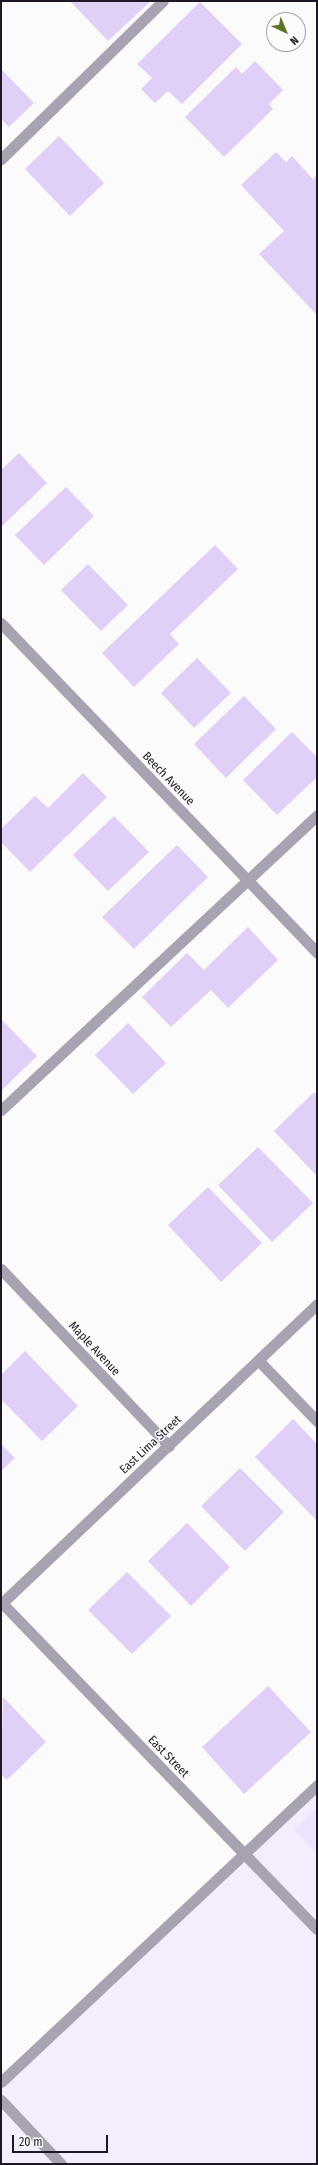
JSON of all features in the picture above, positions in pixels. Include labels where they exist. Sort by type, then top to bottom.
[{"type":"street","points":[[2,154],[163,1]]},
{"type":"street","name":"Beech Avenue","points":[[1,623],[317,953]]},
{"type":"street","points":[[1,1110],[317,815]]},
{"type":"street","name":"Maple Avenue","points":[[1,1269],[169,1446]]},
{"type":"street","name":"East Lima Street","points":[[2,1603],[317,1304]]},
{"type":"street","points":[[258,1360],[317,1421]]},
{"type":"street","name":"East Street","points":[[2,1603],[317,1929]]},
{"type":"street","points":[[1,2082],[317,1785]]},
{"type":"street","points":[[1,2100],[61,2164]]},
{"type":"shaded area","points":[[317,1784],[317,2164],[1,2164],[1,2082]]},
{"type":"shaded area","points":[[317,1808],[317,1854],[294,1830]]},
{"type":"building","points":[[70,1],[151,1],[108,41]]},
{"type":"building","points":[[200,2],[242,44],[182,104],[168,91],[155,103],[141,89],[152,78],[137,64]]},
{"type":"building","points":[[255,61],[283,90],[269,104],[273,109],[224,157],[185,117],[236,67],[242,74]]},
{"type":"building","points":[[1,69],[34,103],[9,127],[1,119]]},
{"type":"building","points":[[59,136],[104,183],[70,216],[25,169]]},
{"type":"building","points":[[276,152],[286,162],[292,156],[313,179],[317,175],[317,315],[259,254],[284,231],[241,185]]},
{"type":"building","points":[[19,453],[47,483],[1,527],[1,470]]},
{"type":"building","points":[[66,487],[94,516],[44,565],[15,535]]},
{"type":"building","points":[[215,545],[238,569],[170,634],[179,644],[134,687],[102,653]]},
{"type":"building","points":[[88,564],[128,605],[101,631],[61,590]]},
{"type":"building","points":[[197,658],[231,693],[194,728],[161,693]]},
{"type":"building","points":[[244,696],[276,729],[226,778],[194,744]]},
{"type":"building","points":[[292,732],[317,757],[317,777],[277,815],[243,780]]},
{"type":"building","points":[[83,773],[107,797],[30,872],[1,842],[1,829],[35,796],[48,808]]},
{"type":"building","points":[[114,816],[149,852],[108,891],[73,855]]},
{"type":"building","points":[[177,845],[208,877],[134,949],[102,917]]},
{"type":"building","points":[[248,927],[278,960],[228,1008],[211,990],[171,1027],[142,997],[187,953],[204,970]]},
{"type":"building","points":[[1,1019],[37,1056],[1,1091]]},
{"type":"building","points":[[128,1023],[166,1063],[133,1094],[95,1055]]},
{"type":"building","points":[[314,1092],[317,1095],[317,1176],[274,1131]]},
{"type":"building","points":[[258,1147],[313,1203],[272,1242],[218,1185]]},
{"type":"building","points":[[208,1187],[262,1243],[221,1282],[168,1225]]},
{"type":"building","points":[[25,1351],[78,1406],[42,1441],[1,1399],[1,1375]]},
{"type":"building","points":[[293,1419],[317,1444],[317,1521],[255,1457]]},
{"type":"building","points":[[1,1444],[15,1458],[1,1471]]},
{"type":"building","points":[[240,1468],[284,1512],[245,1551],[201,1506]]},
{"type":"building","points":[[187,1523],[230,1567],[191,1606],[148,1561]]},
{"type":"building","points":[[127,1572],[171,1616],[132,1654],[88,1610]]},
{"type":"building","points":[[268,1686],[311,1732],[244,1794],[202,1747]]},
{"type":"building","points":[[3,1697],[46,1742],[7,1780],[1,1774]]}]
